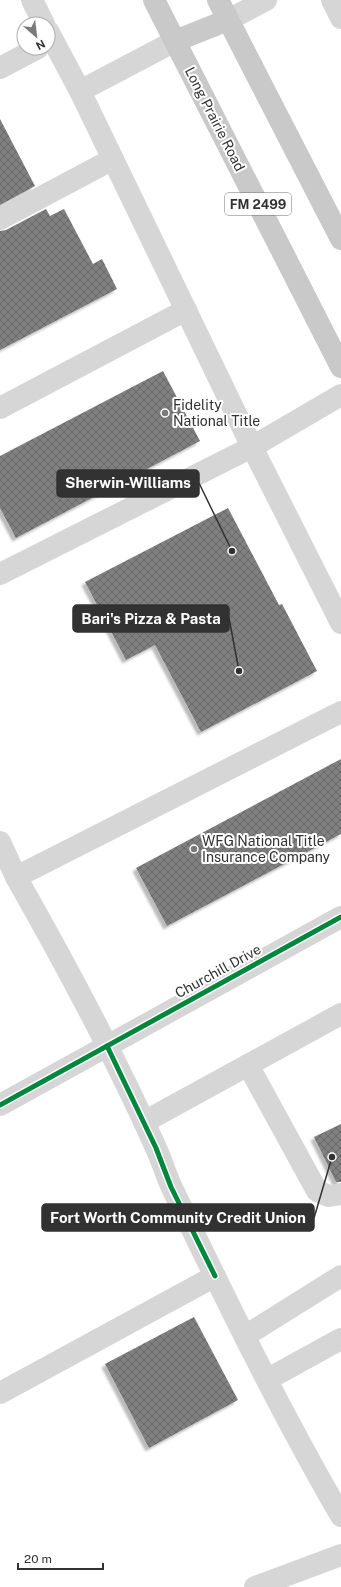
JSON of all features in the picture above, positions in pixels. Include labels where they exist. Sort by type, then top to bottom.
[{"type":"main road","name":"Long Prairie Road","points":[[154,0],[341,367]]},
{"type":"main road","points":[[218,0],[341,239]]},
{"type":"main road","points":[[175,41],[228,20]]},
{"type":"street","points":[[32,0],[38,16]]},
{"type":"street","points":[[228,20],[266,0]]},
{"type":"street","points":[[332,0],[341,18]]},
{"type":"street","points":[[80,91],[175,41]]},
{"type":"street","points":[[56,53],[80,91],[252,447],[341,623]]},
{"type":"street","points":[[0,68],[18,56]]},
{"type":"street","points":[[0,219],[113,159]]},
{"type":"street","points":[[0,408],[186,310]]},
{"type":"street","points":[[0,574],[252,447],[341,395]]},
{"type":"street","points":[[16,877],[341,712]]},
{"type":"street","points":[[0,842],[16,877],[51,938],[107,1046],[156,1148],[171,1187],[245,1336],[319,1478],[341,1516]]},
{"type":"street","name":"Churchill Drive","points":[[0,1105],[341,917]]},
{"type":"street","points":[[144,1122],[341,1014]]},
{"type":"street","points":[[248,1065],[317,1191],[329,1196],[341,1194]]},
{"type":"street","points":[[0,1393],[215,1276]]},
{"type":"street","points":[[245,1336],[341,1276]]},
{"type":"street","points":[[268,1379],[341,1339]]},
{"type":"street","points":[[255,1587],[341,1555]]},
{"type":"building","points":[[0,119],[35,186],[0,205]]},
{"type":"building","points":[[46,209],[50,216],[64,209],[93,264],[102,259],[117,289],[0,350],[0,231],[6,230]]},
{"type":"building","points":[[163,371],[200,441],[16,538],[0,508],[0,456]]},
{"type":"building","points":[[228,508],[279,605],[282,604],[317,671],[201,732],[155,645],[126,660],[85,582]]},
{"type":"building","points":[[341,759],[341,834],[167,926],[136,868]]},
{"type":"building","points":[[341,1124],[341,1182],[336,1182],[314,1137]]},
{"type":"building","points":[[194,1317],[238,1400],[149,1448],[105,1364]]},
{"type":"cycle path","points":[[0,1105],[341,917]]},
{"type":"cycle path","points":[[107,1046],[156,1148],[171,1187],[215,1276]]},
{"type":"place","name":"Fidelity National Title","points":[[165,413]]},
{"type":"place","name":"Sherwin-Williams","points":[[232,551]]},
{"type":"place","name":"Bari's Pizza & Pasta","points":[[239,671]]},
{"type":"place","name":"WFG National Title Insurance Company","points":[[194,849]]},
{"type":"place","name":"Fort Worth Community Credit Union","points":[[332,1157]]}]
